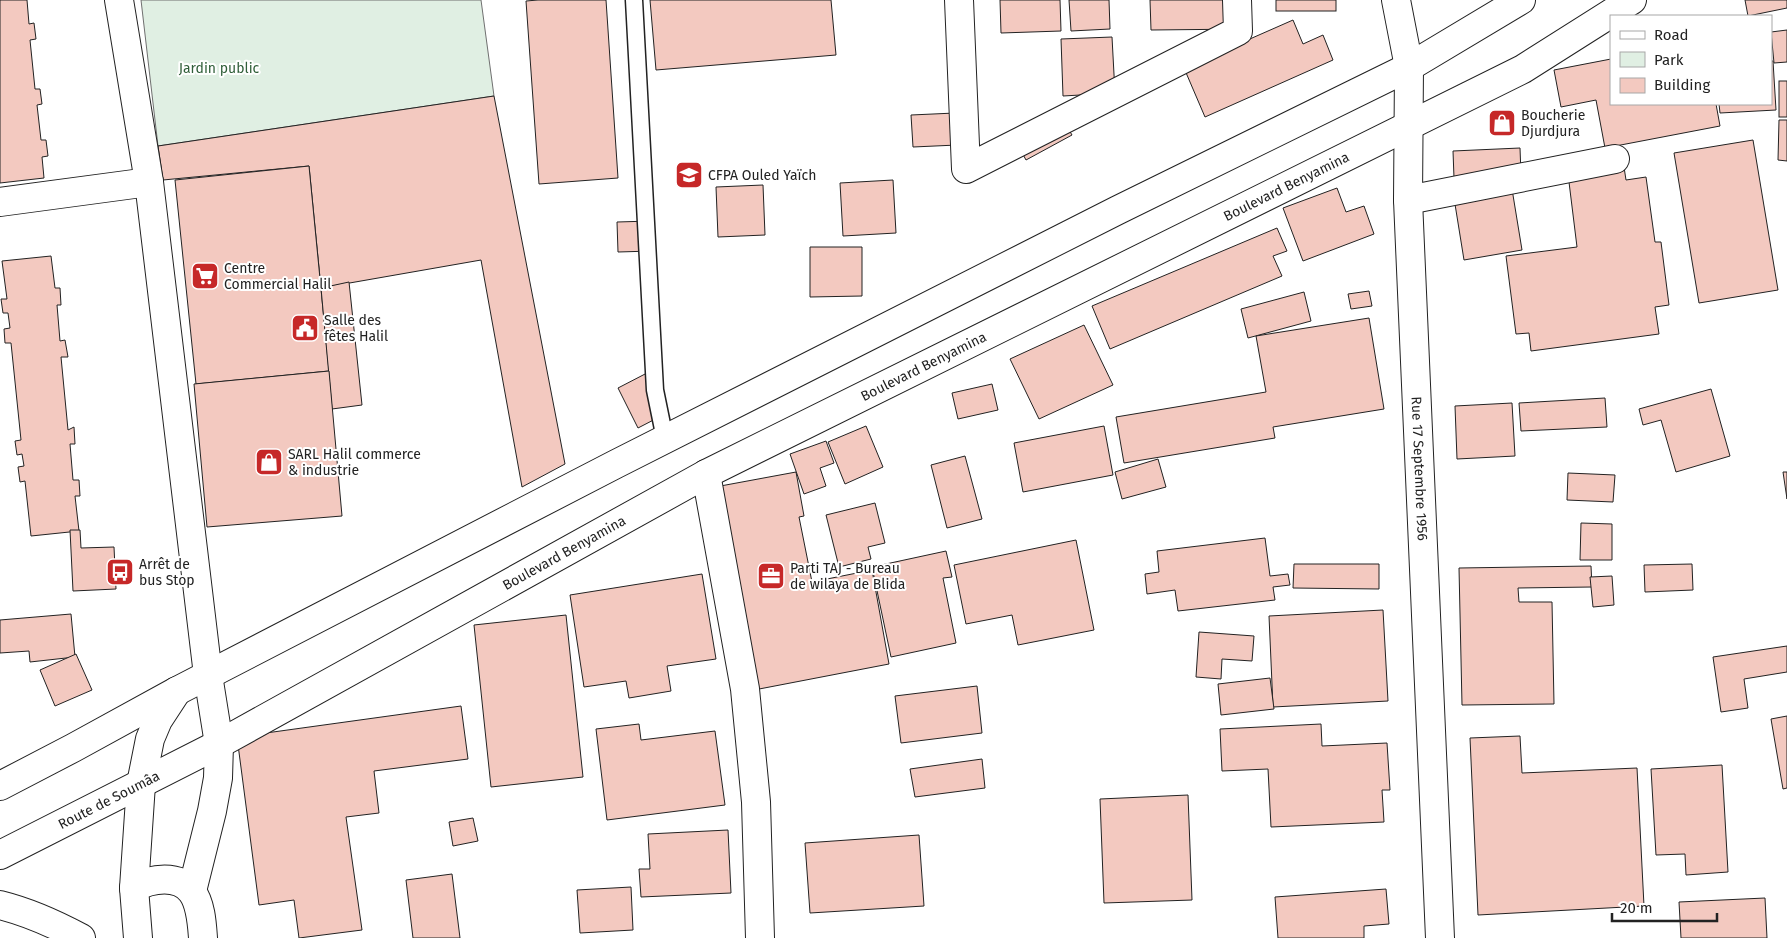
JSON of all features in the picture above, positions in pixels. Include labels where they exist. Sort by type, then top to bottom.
[{"type":"main road","points":[[119,0],[149,182],[208,675],[219,744],[218,778],[212,811],[192,891],[200,918],[202,938]]},
{"type":"main road","points":[[959,0],[966,169],[1238,31],[1237,0]]},
{"type":"main road","name":"Rue 17 Septembre 1956","points":[[1396,0],[1409,67],[1408,200],[1440,938]]},
{"type":"main road","points":[[0,786],[177,691],[666,439],[1118,210],[1409,67],[1520,0]]},
{"type":"main road","name":"Boulevard Benyamina","points":[[219,744],[706,474],[1523,70],[1632,0]]},
{"type":"main road","points":[[1408,200],[1615,159]]},
{"type":"main road","points":[[0,202],[149,182]]},
{"type":"main road","points":[[706,474],[744,689],[756,802],[760,938]]},
{"type":"main road","points":[[138,938],[134,888],[141,784],[150,739],[158,720],[177,691]]},
{"type":"main road","name":"Route de Soumâa","points":[[0,855],[219,744]]},
{"type":"main road","points":[[134,888],[145,882],[158,879],[182,884],[192,891]]},
{"type":"main road","points":[[0,905],[61,927],[81,938]]},
{"type":"lane","points":[[634,0],[655,390],[666,439]]},
{"type":"green space","name":"Jardin public","points":[[141,0],[481,0],[494,96],[158,146]]},
{"type":"building","points":[[0,0],[27,0],[29,24],[34,23],[36,39],[30,40],[35,89],[40,89],[42,104],[37,105],[41,140],[46,140],[48,156],[42,157],[44,178],[0,183]]},
{"type":"building","points":[[606,0],[618,178],[539,184],[526,1]]},
{"type":"building","points":[[650,0],[831,0],[836,55],[656,70]]},
{"type":"building","points":[[1000,0],[1060,0],[1061,31],[1001,33]]},
{"type":"building","points":[[1069,0],[1109,0],[1110,29],[1071,31]]},
{"type":"building","points":[[1150,0],[1247,0],[1247,29],[1151,30]]},
{"type":"building","points":[[1276,0],[1336,0],[1336,11],[1276,11]]},
{"type":"building","points":[[1745,0],[1787,0],[1787,8],[1748,15]]},
{"type":"building","points":[[1293,20],[1303,44],[1323,35],[1333,60],[1205,117],[1184,68]]},
{"type":"building","points":[[1787,30],[1787,62],[1774,63],[1772,32]]},
{"type":"building","points":[[1112,37],[1115,93],[1063,96],[1061,39]]},
{"type":"building","points":[[1610,59],[1610,105],[1716,105],[1720,126],[1605,148],[1596,100],[1561,107],[1554,70]]},
{"type":"building","points":[[1773,61],[1776,110],[1720,113],[1719,105],[1772,105]]},
{"type":"building","points":[[1779,81],[1787,81],[1787,117],[1779,117]]},
{"type":"building","points":[[494,96],[565,464],[522,487],[481,260],[321,288],[309,166],[163,180],[158,146]]},
{"type":"building","points":[[955,113],[957,145],[913,147],[911,115]]},
{"type":"building","points":[[1059,113],[1072,135],[1026,160],[1014,138]]},
{"type":"building","points":[[1779,120],[1787,120],[1787,161],[1778,160]]},
{"type":"building","points":[[1753,140],[1778,290],[1699,303],[1674,153]]},
{"type":"building","points":[[1520,148],[1521,175],[1454,178],[1453,151]]},
{"type":"building","points":[[309,166],[329,371],[196,384],[175,180]]},
{"type":"building","points":[[1624,167],[1626,180],[1646,177],[1655,242],[1661,242],[1669,305],[1655,307],[1659,334],[1531,351],[1529,333],[1516,334],[1506,256],[1577,247],[1568,174]]},
{"type":"building","points":[[893,180],[896,233],[843,236],[840,183]]},
{"type":"building","points":[[763,185],[765,235],[718,237],[716,187]]},
{"type":"building","points":[[1337,188],[1346,212],[1364,206],[1374,234],[1303,261],[1283,208]]},
{"type":"building","points":[[1512,189],[1522,250],[1464,260],[1454,198]]},
{"type":"building","points":[[651,221],[652,251],[618,252],[617,222]]},
{"type":"building","points":[[1277,228],[1287,251],[1273,256],[1282,276],[1110,349],[1092,306]]},
{"type":"building","points":[[810,247],[862,247],[862,296],[810,297]]},
{"type":"building","points":[[51,256],[55,288],[60,288],[61,305],[57,305],[60,341],[65,340],[68,357],[61,357],[68,430],[74,427],[75,444],[70,444],[73,480],[79,480],[80,496],[75,496],[79,531],[31,536],[25,481],[20,482],[18,467],[24,466],[22,454],[17,455],[15,441],[21,440],[11,343],[5,343],[4,329],[10,328],[8,313],[3,313],[1,299],[7,299],[2,261]]},
{"type":"building","points":[[349,282],[362,405],[332,409],[321,288]]},
{"type":"building","points":[[1369,291],[1372,306],[1351,309],[1348,294]]},
{"type":"building","points":[[1304,292],[1311,321],[1248,338],[1241,309]]},
{"type":"building","points":[[1369,318],[1384,409],[1273,427],[1275,438],[1124,463],[1116,417],[1266,392],[1256,336]]},
{"type":"building","points":[[1084,325],[1113,385],[1039,419],[1010,359]]},
{"type":"building","name":"SARL Halil commerce & industrie","points":[[329,371],[342,516],[207,527],[194,384]]},
{"type":"building","points":[[647,373],[667,413],[638,428],[618,388]]},
{"type":"building","points":[[992,384],[998,410],[958,419],[952,393]]},
{"type":"building","points":[[1711,389],[1730,456],[1676,472],[1661,420],[1643,425],[1639,409]]},
{"type":"building","points":[[1605,398],[1607,427],[1521,431],[1519,403]]},
{"type":"building","points":[[1512,403],[1515,456],[1457,459],[1455,406]]},
{"type":"building","points":[[866,426],[883,467],[845,484],[828,442]]},
{"type":"building","points":[[1104,426],[1113,475],[1023,492],[1014,443]]},
{"type":"building","points":[[826,441],[834,463],[820,468],[826,486],[804,494],[790,454]]},
{"type":"building","points":[[965,456],[982,519],[947,528],[931,465]]},
{"type":"building","points":[[1158,459],[1166,487],[1122,499],[1115,472]]},
{"type":"building","name":"Parti TAJ - Bureau de wilaya de Blida","points":[[796,472],[804,516],[799,517],[812,582],[872,570],[889,664],[754,690],[715,487]]},
{"type":"building","points":[[1783,472],[1787,472],[1787,499]]},
{"type":"building","points":[[1568,473],[1615,475],[1613,502],[1567,500]]},
{"type":"building","points":[[875,503],[885,543],[868,547],[871,559],[839,567],[826,515]]},
{"type":"building","points":[[1581,523],[1612,524],[1612,560],[1580,560]]},
{"type":"building","points":[[70,530],[80,530],[81,548],[114,547],[116,589],[73,591]]},
{"type":"building","points":[[1265,538],[1270,576],[1288,574],[1290,585],[1273,587],[1275,600],[1178,611],[1175,590],[1147,594],[1145,574],[1159,572],[1157,551]]},
{"type":"building","points":[[1076,540],[1094,630],[1018,645],[1012,615],[966,624],[954,565]]},
{"type":"building","points":[[946,551],[952,577],[943,578],[956,643],[891,657],[872,567]]},
{"type":"building","points":[[1294,564],[1379,564],[1379,589],[1293,588]]},
{"type":"building","points":[[1692,564],[1693,590],[1645,592],[1644,565]]},
{"type":"building","points":[[1591,566],[1592,587],[1518,588],[1519,602],[1552,602],[1554,704],[1462,705],[1459,568]]},
{"type":"building","points":[[702,574],[716,659],[667,666],[671,691],[629,698],[626,681],[584,687],[570,595]]},
{"type":"building","points":[[1612,576],[1614,605],[1593,607],[1590,577]]},
{"type":"building","points":[[1383,610],[1388,701],[1273,707],[1269,616]]},
{"type":"building","points":[[71,614],[75,657],[30,662],[29,651],[0,653],[0,620]]},
{"type":"building","points":[[566,615],[583,777],[491,787],[474,625]]},
{"type":"building","points":[[1199,632],[1254,636],[1252,661],[1222,659],[1221,679],[1196,677]]},
{"type":"building","points":[[1787,646],[1787,672],[1744,679],[1748,708],[1721,712],[1713,657]]},
{"type":"building","points":[[76,654],[92,690],[55,706],[40,670]]},
{"type":"building","points":[[1270,678],[1274,709],[1221,715],[1218,684]]},
{"type":"building","points":[[977,686],[982,733],[901,743],[895,696]]},
{"type":"building","points":[[461,706],[468,759],[374,771],[379,813],[346,817],[362,930],[299,938],[294,900],[259,905],[237,737]]},
{"type":"building","points":[[1787,716],[1787,788],[1783,789],[1771,719]]},
{"type":"building","points":[[639,724],[641,740],[715,731],[725,805],[607,820],[596,729]]},
{"type":"building","points":[[1321,724],[1322,746],[1387,743],[1390,790],[1382,790],[1384,822],[1271,827],[1268,769],[1222,771],[1220,729]]},
{"type":"building","points":[[1520,736],[1522,773],[1637,768],[1644,906],[1478,915],[1470,738]]},
{"type":"building","points":[[982,759],[985,788],[915,797],[910,769]]},
{"type":"building","points":[[1722,765],[1728,872],[1686,875],[1685,854],[1656,855],[1651,769]]},
{"type":"building","points":[[1188,795],[1192,900],[1104,903],[1100,799]]},
{"type":"building","points":[[473,818],[478,841],[453,846],[449,822]]},
{"type":"building","points":[[728,830],[731,893],[641,897],[639,869],[650,869],[648,834]]},
{"type":"building","points":[[919,835],[924,906],[810,913],[805,843]]},
{"type":"building","points":[[452,874],[460,938],[413,938],[406,880]]},
{"type":"building","points":[[631,887],[633,930],[580,933],[577,890]]},
{"type":"building","points":[[1386,889],[1389,924],[1364,926],[1364,938],[1278,938],[1275,897]]},
{"type":"building","points":[[1765,898],[1767,938],[1681,938],[1679,902]]},
{"type":"place","name":"Boucherie Djurdjura","points":[[1502,123]]},
{"type":"place","name":"CFPA Ouled Yaïch","points":[[689,175]]},
{"type":"place","name":"Centre Commercial Halil","points":[[205,276]]},
{"type":"place","name":"Salle des fêtes Halil","points":[[305,328]]},
{"type":"place","name":"SARL Halil commerce & industrie","points":[[269,462]]},
{"type":"place","name":"Arrêt de bus Stop","points":[[120,572]]},
{"type":"place","name":"Parti TAJ - Bureau de wilaya de Blida","points":[[771,576]]}]
